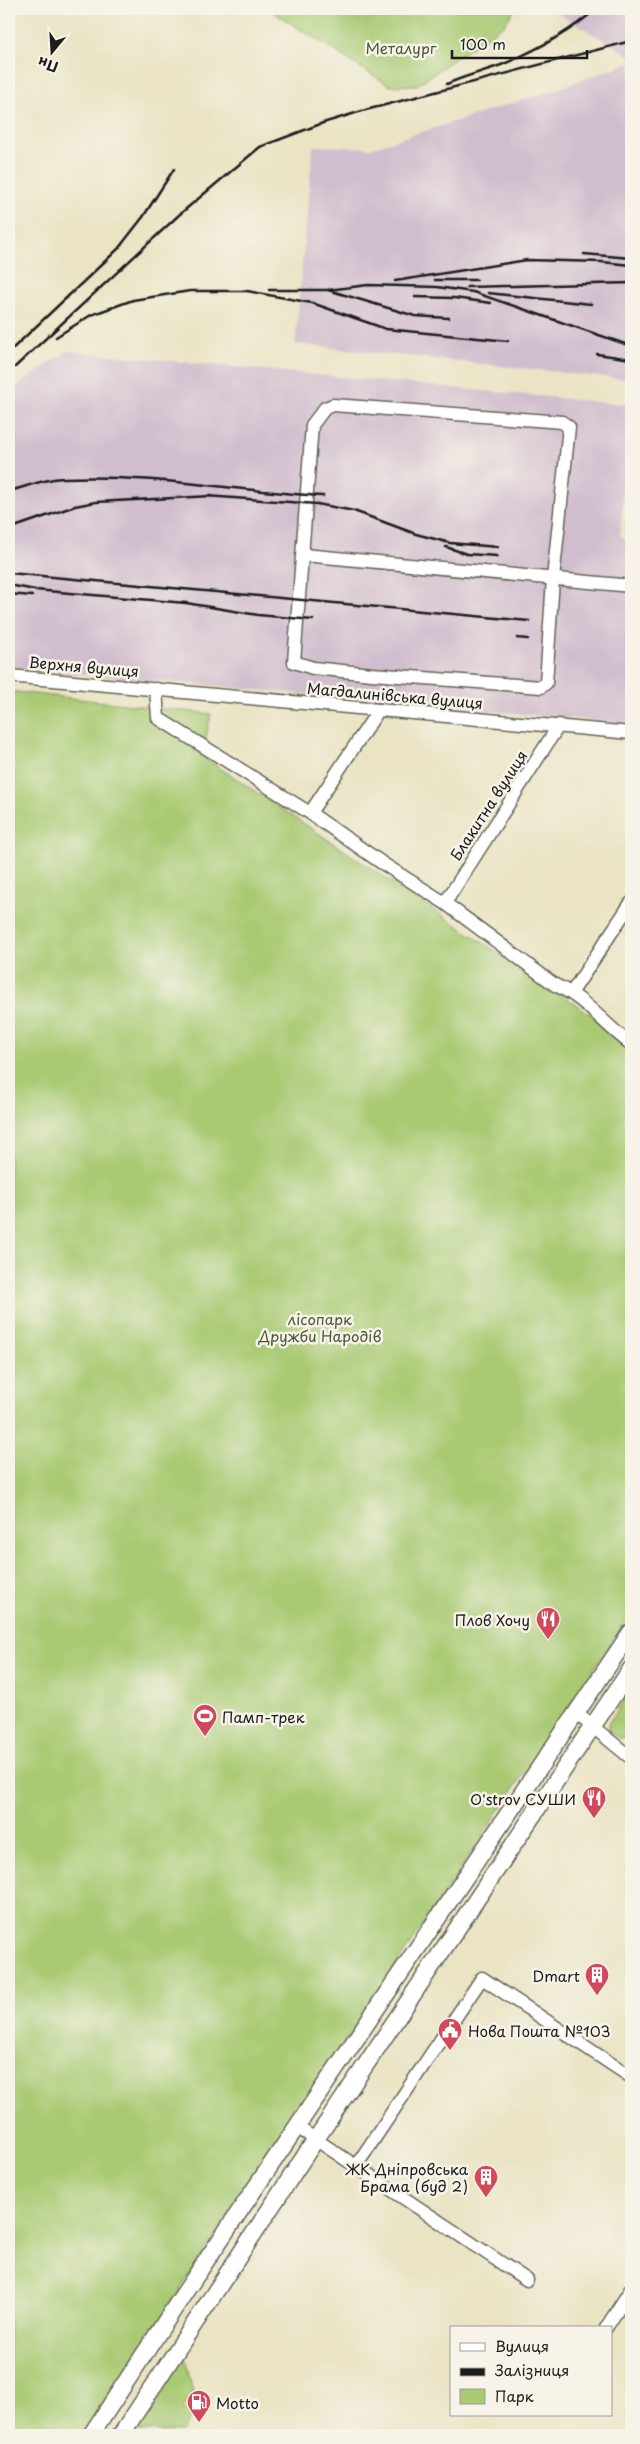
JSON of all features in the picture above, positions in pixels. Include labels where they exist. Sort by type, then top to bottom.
[{"type":"main road","points":[[91,2435],[631,1632]]},
{"type":"main road","points":[[121,2435],[316,2139],[631,1669]]},
{"type":"street","points":[[333,405],[562,422],[569,427],[569,436],[553,579],[546,684],[541,687],[372,674],[313,668],[294,662],[304,555],[312,425],[325,408],[333,405]]},
{"type":"street","points":[[304,555],[631,586]]},
{"type":"street","name":"Верхня вулиця","points":[[9,676],[156,689]]},
{"type":"street","points":[[156,689],[158,718],[310,813],[444,903],[555,986],[572,992],[616,1033],[631,1044]]},
{"type":"street","name":"Магдалинівська вулиця","points":[[156,689],[631,733]]},
{"type":"street","points":[[310,813],[378,711]]},
{"type":"street","name":"Блакитна вулиця","points":[[444,903],[559,725]]},
{"type":"street","points":[[572,992],[631,904]]},
{"type":"street","points":[[576,1714],[629,1751]]},
{"type":"street","points":[[356,2166],[482,1978],[631,2077]]},
{"type":"street","points":[[297,2127],[527,2280]]},
{"type":"street","points":[[607,2326],[631,2289]]},
{"type":"shaded area","points":[[551,9],[631,9],[631,56]]},
{"type":"shaded area","points":[[631,62],[631,380],[295,344],[313,146],[371,148],[557,89]]},
{"type":"shaded area","points":[[68,351],[631,405],[620,534],[631,547],[631,724],[9,667],[9,391]]},
{"type":"green space","name":"Металург","points":[[268,9],[515,9],[504,25],[417,85],[390,86]]},
{"type":"green space","name":"лісопарк Дружби Народів","points":[[9,691],[211,714],[202,756],[631,1041],[631,1613],[83,2435],[9,2435]]},
{"type":"green space","points":[[631,1689],[631,1736],[619,1738],[609,1732],[608,1724]]},
{"type":"green space","points":[[184,2354],[193,2392],[183,2409],[187,2411],[195,2399],[195,2412],[181,2432],[134,2431]]},
{"type":"railway","points":[[447,84],[499,66],[529,52],[564,32],[596,9]]},
{"type":"railway","points":[[15,367],[180,214],[260,147],[323,123],[362,111],[631,41]]},
{"type":"railway","points":[[9,352],[118,249],[143,217],[174,169]]},
{"type":"railway","points":[[584,254],[631,258]]},
{"type":"railway","points":[[395,281],[527,260],[602,262],[631,265]]},
{"type":"railway","points":[[435,280],[477,280]]},
{"type":"railway","points":[[467,287],[631,283]]},
{"type":"railway","points":[[328,290],[368,285],[437,287],[473,292],[631,346]]},
{"type":"railway","points":[[269,290],[328,290],[415,316],[449,318]]},
{"type":"railway","points":[[56,337],[91,315],[133,300],[190,291],[247,291],[312,303],[386,329],[508,341]]},
{"type":"railway","points":[[488,293],[591,304]]},
{"type":"railway","points":[[415,297],[454,298],[491,303]]},
{"type":"railway","points":[[597,354],[631,359]]},
{"type":"railway","points":[[9,491],[50,479],[96,477],[129,478],[323,496]]},
{"type":"railway","points":[[206,496],[317,504],[354,511],[416,534],[450,543],[498,547]]},
{"type":"railway","points":[[9,529],[75,506],[96,502],[212,496]]},
{"type":"railway","points":[[446,547],[467,554],[497,556]]},
{"type":"railway","points":[[9,573],[529,621]]},
{"type":"railway","points":[[9,585],[35,590],[186,603],[258,615],[313,620]]},
{"type":"railway","points":[[9,594],[32,596]]},
{"type":"railway","points":[[517,638],[528,639]]},
{"type":"place","name":"Плов Хочу","points":[[548,1640]]},
{"type":"place","name":"Памп-трек","points":[[205,1737]]},
{"type":"place","name":"O'strov СУШИ","points":[[594,1819]]},
{"type":"place","name":"Dmart","points":[[597,1996]]},
{"type":"place","name":"Нова Пошта №103","points":[[450,2051]]},
{"type":"place","name":"ЖК Дніпровська Брама (буд 2)","points":[[486,2198]]},
{"type":"place","name":"Motto","points":[[199,2423]]}]
